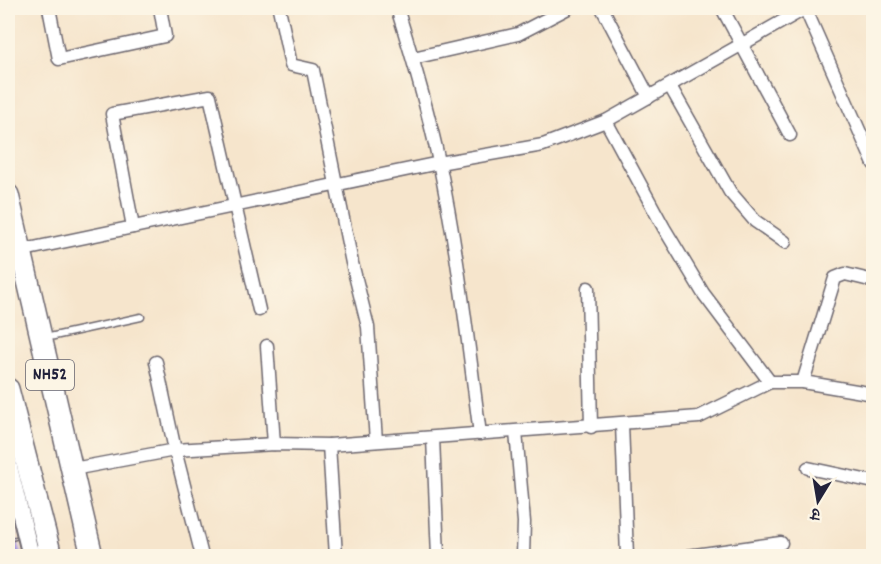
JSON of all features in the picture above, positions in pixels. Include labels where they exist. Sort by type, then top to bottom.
[{"type":"highway","name":"NH52","points":[[8,195],[19,251],[92,556]]},
{"type":"highway","name":"NH52","points":[[8,389],[51,556]]},
{"type":"street","points":[[49,8],[59,59],[165,36],[159,8]]},
{"type":"street","points":[[279,8],[291,65],[313,70],[352,263],[368,327],[376,441]]},
{"type":"street","points":[[398,8],[439,163],[460,281],[480,434]]},
{"type":"street","points":[[413,58],[518,34],[568,8]]},
{"type":"street","points":[[602,8],[649,97]]},
{"type":"street","points":[[722,8],[790,135]]},
{"type":"street","points":[[19,251],[439,163],[543,145],[606,121],[805,8],[873,164]]},
{"type":"street","points":[[670,86],[730,192],[755,221],[785,242]]},
{"type":"street","points":[[133,227],[112,114],[210,96],[259,310]]},
{"type":"street","points":[[606,121],[664,228],[703,293],[770,382]]},
{"type":"street","points":[[803,382],[835,278],[845,274],[873,280]]},
{"type":"street","points":[[588,288],[591,427]]},
{"type":"street","points":[[267,346],[274,444]]},
{"type":"street","points":[[156,362],[175,450],[202,556]]},
{"type":"street","points":[[73,469],[175,450],[274,444],[328,445],[591,427],[699,417],[770,382],[803,382],[873,394]]},
{"type":"street","points":[[622,424],[627,556]]},
{"type":"street","points":[[516,432],[524,522],[523,556]]},
{"type":"street","points":[[433,438],[438,556]]},
{"type":"street","points":[[328,445],[336,556]]},
{"type":"street","points":[[8,463],[31,556]]},
{"type":"street","points":[[808,468],[873,482]]},
{"type":"street","points":[[688,556],[781,543]]},
{"type":"lane","points":[[41,339],[141,317]]},
{"type":"building","points":[[12,516],[17,536],[8,538],[8,518]]},
{"type":"building","points":[[18,539],[22,556],[8,556],[8,542]]}]
